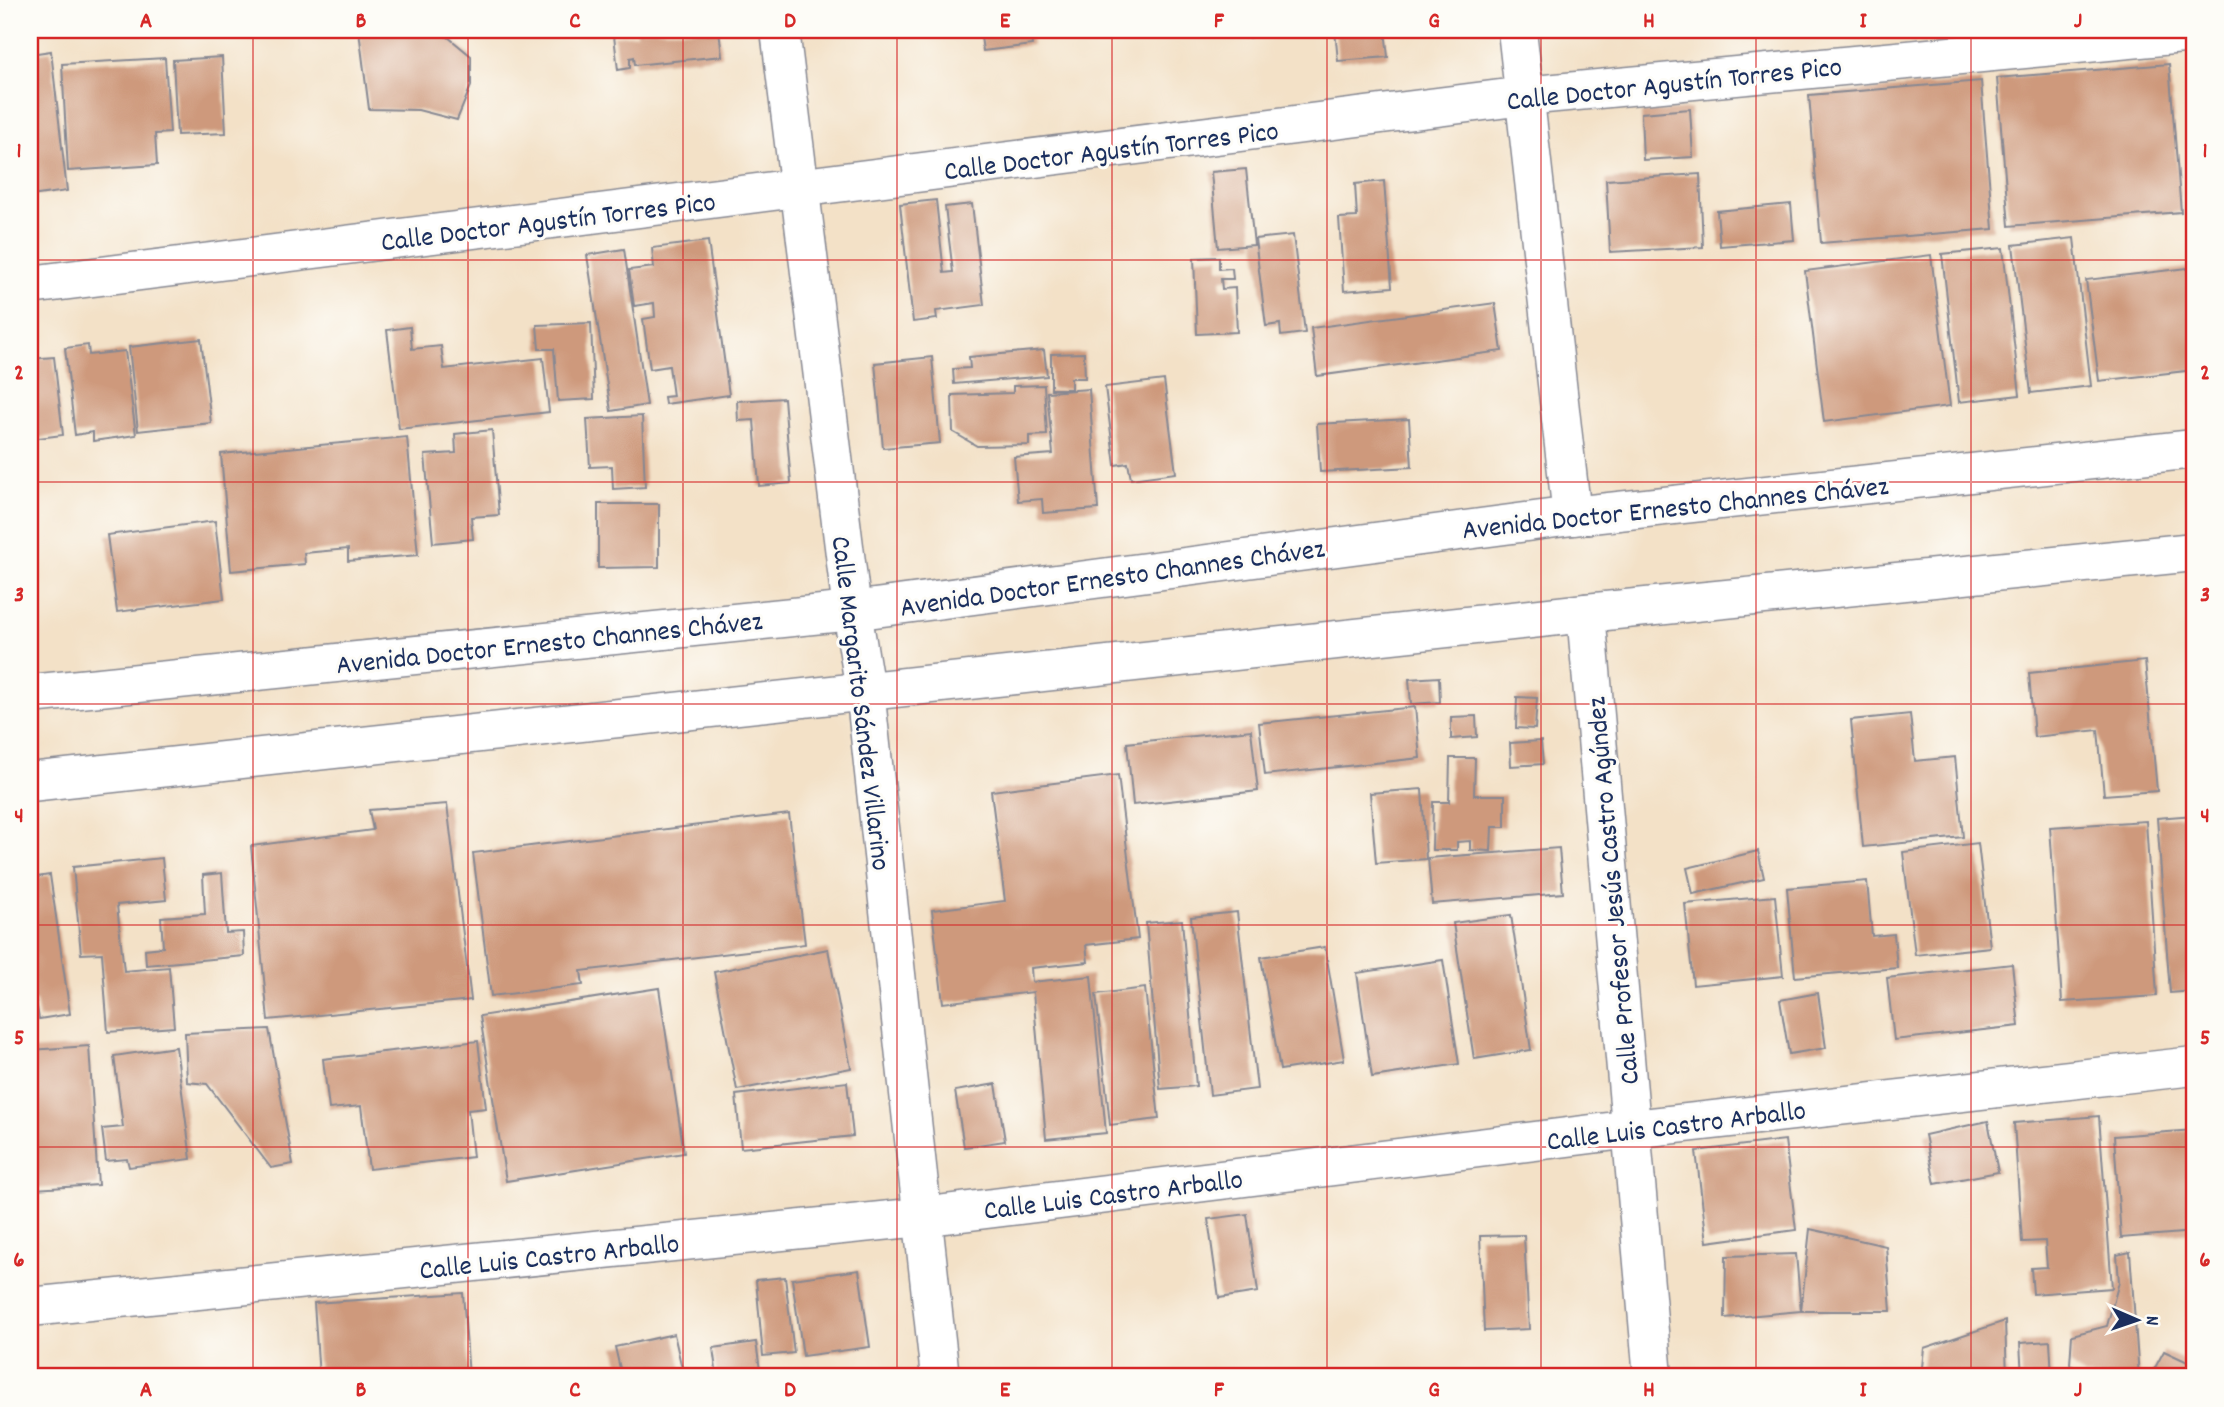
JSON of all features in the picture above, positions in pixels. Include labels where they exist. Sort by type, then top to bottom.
[{"type":"street","name":"Calle Margarito Sández Villarino","points":[[780,30],[852,611],[865,690],[940,1377]]},
{"type":"street","points":[[1517,30],[1573,516]]},
{"type":"street","name":"Calle Doctor Agustín Torres Pico","points":[[30,285],[1524,96],[2194,33]]},
{"type":"street","name":"Avenida Doctor Ernesto Channes Chávez","points":[[30,694],[852,611],[1573,516],[2194,449]]},
{"type":"street","points":[[30,782],[1586,613],[2194,552]]},
{"type":"street","name":"Calle Profesor Jesús Castro Agúndez","points":[[1586,613],[1653,1377]]},
{"type":"street","name":"Calle Luis Castro Arballo","points":[[30,1307],[921,1217],[1632,1129],[2194,1066]]},
{"type":"building","points":[[425,30],[448,37],[471,56],[471,86],[457,120],[418,110],[369,109],[359,31]]},
{"type":"building","points":[[636,30],[719,30],[722,56],[635,65],[634,57],[630,58],[630,68],[618,70],[614,36],[637,34]]},
{"type":"building","points":[[907,30],[926,30],[927,33],[908,35]]},
{"type":"building","points":[[970,30],[1030,30],[1032,45],[983,51],[981,37],[971,37]]},
{"type":"building","points":[[1245,30],[1291,30],[1291,31],[1246,38]]},
{"type":"building","points":[[1335,30],[1385,30],[1388,57],[1338,61]]},
{"type":"building","points":[[51,51],[67,191],[30,196],[30,54]]},
{"type":"building","points":[[222,57],[226,133],[177,135],[173,60]]},
{"type":"building","points":[[165,58],[170,133],[155,134],[157,165],[68,171],[62,64]]},
{"type":"building","points":[[2169,64],[2181,212],[2009,226],[1997,78]]},
{"type":"building","points":[[1981,81],[1993,229],[1821,243],[1809,95]]},
{"type":"building","points":[[1690,109],[1693,157],[1643,160],[1641,113]]},
{"type":"building","points":[[1246,169],[1254,245],[1218,248],[1211,172]]},
{"type":"building","points":[[1700,174],[1703,247],[1610,252],[1606,180]]},
{"type":"building","points":[[1384,181],[1392,287],[1344,291],[1339,218],[1357,217],[1355,184]]},
{"type":"building","points":[[936,200],[944,273],[953,272],[945,207],[972,204],[984,305],[936,311],[937,319],[913,322],[900,204]]},
{"type":"building","points":[[1791,204],[1794,240],[1720,246],[1717,211]]},
{"type":"building","points":[[1293,235],[1305,333],[1281,336],[1280,324],[1266,326],[1255,239]]},
{"type":"building","points":[[2074,238],[2091,386],[2031,393],[2013,245]]},
{"type":"building","points":[[708,241],[729,395],[665,404],[664,397],[673,396],[669,366],[650,369],[643,319],[655,317],[654,303],[634,306],[629,270],[654,267],[652,248]]},
{"type":"building","points":[[2003,248],[2020,395],[1959,402],[1942,254]]},
{"type":"building","points":[[624,249],[647,405],[611,411],[587,255]]},
{"type":"building","points":[[1931,255],[1950,406],[1824,422],[1805,271]]},
{"type":"building","points":[[1219,257],[1219,269],[1232,268],[1233,279],[1221,279],[1222,289],[1235,288],[1237,332],[1197,334],[1194,258]]},
{"type":"building","points":[[2187,268],[2194,327],[2194,370],[2099,381],[2086,280]]},
{"type":"building","points":[[1495,303],[1502,351],[1317,376],[1311,328]]},
{"type":"building","points":[[591,323],[594,399],[558,401],[554,349],[539,349],[537,325]]},
{"type":"building","points":[[410,327],[412,349],[441,346],[444,369],[543,358],[549,412],[399,429],[387,330]]},
{"type":"building","points":[[201,339],[211,423],[138,431],[129,347]]},
{"type":"building","points":[[88,345],[89,355],[125,351],[136,435],[93,441],[93,432],[75,435],[65,348]]},
{"type":"building","points":[[1044,350],[1047,376],[954,384],[953,369],[970,368],[969,357]]},
{"type":"building","points":[[1084,353],[1085,378],[1071,378],[1071,389],[1051,389],[1051,354]]},
{"type":"building","points":[[54,357],[63,435],[30,439],[30,359]]},
{"type":"building","points":[[932,357],[940,443],[883,448],[875,363]]},
{"type":"building","points":[[1164,380],[1176,473],[1131,479],[1128,463],[1115,465],[1105,387]]},
{"type":"building","points":[[1044,385],[1047,435],[1029,436],[1029,445],[977,446],[953,432],[952,395],[1013,393],[1013,386]]},
{"type":"building","points":[[1089,389],[1098,509],[1043,513],[1042,499],[1018,501],[1014,457],[1053,454],[1047,392]]},
{"type":"building","points":[[784,398],[791,483],[759,486],[754,420],[738,421],[737,401]]},
{"type":"building","points":[[642,416],[645,487],[613,489],[612,466],[590,467],[587,419]]},
{"type":"building","points":[[1409,419],[1412,467],[1320,472],[1317,424]]},
{"type":"building","points":[[492,430],[499,515],[471,517],[473,539],[433,543],[425,455],[456,453],[455,434]]},
{"type":"building","points":[[407,437],[418,555],[348,561],[348,549],[304,553],[305,564],[231,571],[221,454]]},
{"type":"building","points":[[598,504],[659,504],[659,567],[598,568]]},
{"type":"building","points":[[215,521],[224,599],[117,612],[107,535]]},
{"type":"building","points":[[2194,636],[2194,663],[2192,663],[2190,637]]},
{"type":"building","points":[[2145,661],[2157,791],[2104,795],[2098,730],[2034,737],[2029,673]]},
{"type":"building","points":[[1439,677],[1440,702],[1411,704],[1409,679]]},
{"type":"building","points":[[1517,697],[1537,698],[1535,729],[1516,728]]},
{"type":"building","points":[[1415,707],[1420,758],[1265,775],[1259,723]]},
{"type":"building","points":[[1910,714],[1915,761],[1955,757],[1963,837],[1863,847],[1851,720]]},
{"type":"building","points":[[1476,716],[1477,737],[1451,739],[1451,717]]},
{"type":"building","points":[[1251,730],[1258,791],[1133,805],[1127,743]]},
{"type":"building","points":[[1541,741],[1543,764],[1511,766],[1510,743]]},
{"type":"building","points":[[1450,758],[1475,758],[1474,795],[1505,795],[1505,827],[1492,827],[1491,851],[1470,850],[1470,841],[1457,842],[1457,850],[1432,850],[1433,802],[1449,802]]},
{"type":"building","points":[[1118,775],[1138,939],[1086,945],[1088,962],[1031,968],[1032,982],[1091,976],[1106,1133],[1046,1139],[1033,992],[943,1003],[932,910],[1005,901],[991,791]]},
{"type":"building","points":[[1422,789],[1426,859],[1376,863],[1370,793]]},
{"type":"building","points":[[447,804],[471,1000],[268,1020],[251,846],[373,830],[369,810]]},
{"type":"building","points":[[789,814],[805,944],[581,971],[583,985],[491,996],[473,853]]},
{"type":"building","points":[[2194,815],[2194,991],[2170,993],[2157,818]]},
{"type":"building","points":[[2146,821],[2157,996],[2062,1002],[2050,827]]},
{"type":"building","points":[[1978,843],[1990,947],[1915,955],[1903,852]]},
{"type":"building","points":[[1559,848],[1563,893],[1432,904],[1428,858]]},
{"type":"building","points":[[1758,851],[1764,878],[1693,894],[1687,868]]},
{"type":"building","points":[[162,858],[166,900],[117,905],[124,971],[169,967],[174,1027],[108,1032],[102,953],[81,954],[73,867]]},
{"type":"building","points":[[222,873],[226,933],[243,932],[244,956],[146,965],[145,949],[163,947],[161,917],[205,914],[203,875]]},
{"type":"building","points":[[50,875],[70,1014],[39,1019],[36,1001],[30,1002],[30,878]]},
{"type":"building","points":[[1867,881],[1872,936],[1894,934],[1897,968],[1795,977],[1787,888]]},
{"type":"building","points":[[1775,896],[1783,976],[1693,985],[1685,904]]},
{"type":"building","points":[[1237,912],[1257,1089],[1210,1095],[1191,917]]},
{"type":"building","points":[[1511,915],[1531,1050],[1474,1059],[1453,923]]},
{"type":"building","points":[[1182,920],[1196,1086],[1160,1089],[1146,923]]},
{"type":"building","points":[[1325,947],[1344,1060],[1280,1070],[1261,957]]},
{"type":"building","points":[[828,949],[851,1068],[737,1090],[714,972]]},
{"type":"building","points":[[1443,960],[1459,1064],[1372,1077],[1357,973]]},
{"type":"building","points":[[2012,964],[2019,1026],[1894,1040],[1887,978]]},
{"type":"building","points":[[659,988],[684,1153],[506,1181],[480,1016]]},
{"type":"building","points":[[1145,988],[1159,1119],[1110,1125],[1096,994]]},
{"type":"building","points":[[1818,993],[1826,1048],[1789,1054],[1780,1000]]},
{"type":"building","points":[[269,1029],[293,1164],[271,1168],[207,1084],[187,1082],[185,1033]]},
{"type":"building","points":[[478,1041],[486,1108],[468,1110],[473,1157],[369,1169],[361,1106],[329,1109],[323,1059]]},
{"type":"building","points":[[89,1046],[98,1185],[34,1189],[30,1050]]},
{"type":"building","points":[[176,1047],[191,1159],[129,1167],[127,1159],[106,1161],[102,1129],[123,1127],[114,1056]]},
{"type":"building","points":[[847,1082],[853,1136],[741,1148],[736,1095]]},
{"type":"building","points":[[996,1084],[1005,1141],[964,1147],[955,1091]]},
{"type":"building","points":[[2099,1116],[2112,1288],[2033,1294],[2031,1268],[2047,1267],[2045,1241],[2022,1242],[2014,1123]]},
{"type":"building","points":[[1988,1121],[1998,1172],[1935,1184],[1925,1135]]},
{"type":"building","points":[[2194,1130],[2194,1232],[2121,1238],[2114,1136]]},
{"type":"building","points":[[1785,1140],[1796,1230],[1707,1242],[1696,1151]]},
{"type":"building","points":[[1247,1214],[1258,1292],[1219,1298],[1208,1219]]},
{"type":"building","points":[[1810,1229],[1886,1246],[1891,1311],[1801,1311]]},
{"type":"building","points":[[1524,1235],[1529,1329],[1484,1331],[1480,1236]]},
{"type":"building","points":[[2130,1252],[2139,1377],[2085,1377],[2070,1364],[2072,1335],[2107,1326],[2119,1282],[2117,1255]]},
{"type":"building","points":[[1796,1254],[1801,1311],[1725,1318],[1726,1256]]},
{"type":"building","points":[[859,1270],[870,1347],[803,1356],[792,1279]]},
{"type":"building","points":[[785,1277],[794,1353],[763,1356],[756,1280]]},
{"type":"building","points":[[463,1293],[469,1377],[319,1377],[314,1303]]},
{"type":"building","points":[[2005,1321],[2007,1377],[1921,1377],[1924,1348]]},
{"type":"building","points":[[674,1334],[684,1377],[622,1377],[615,1347]]},
{"type":"building","points":[[2050,1341],[2052,1377],[2022,1377],[2020,1343]]},
{"type":"building","points":[[756,1342],[761,1377],[717,1377],[713,1348]]},
{"type":"building","points":[[2164,1351],[2192,1364],[2193,1377],[2150,1377]]},
{"type":"building","points":[[878,1372],[879,1377],[850,1377],[850,1376]]}]
